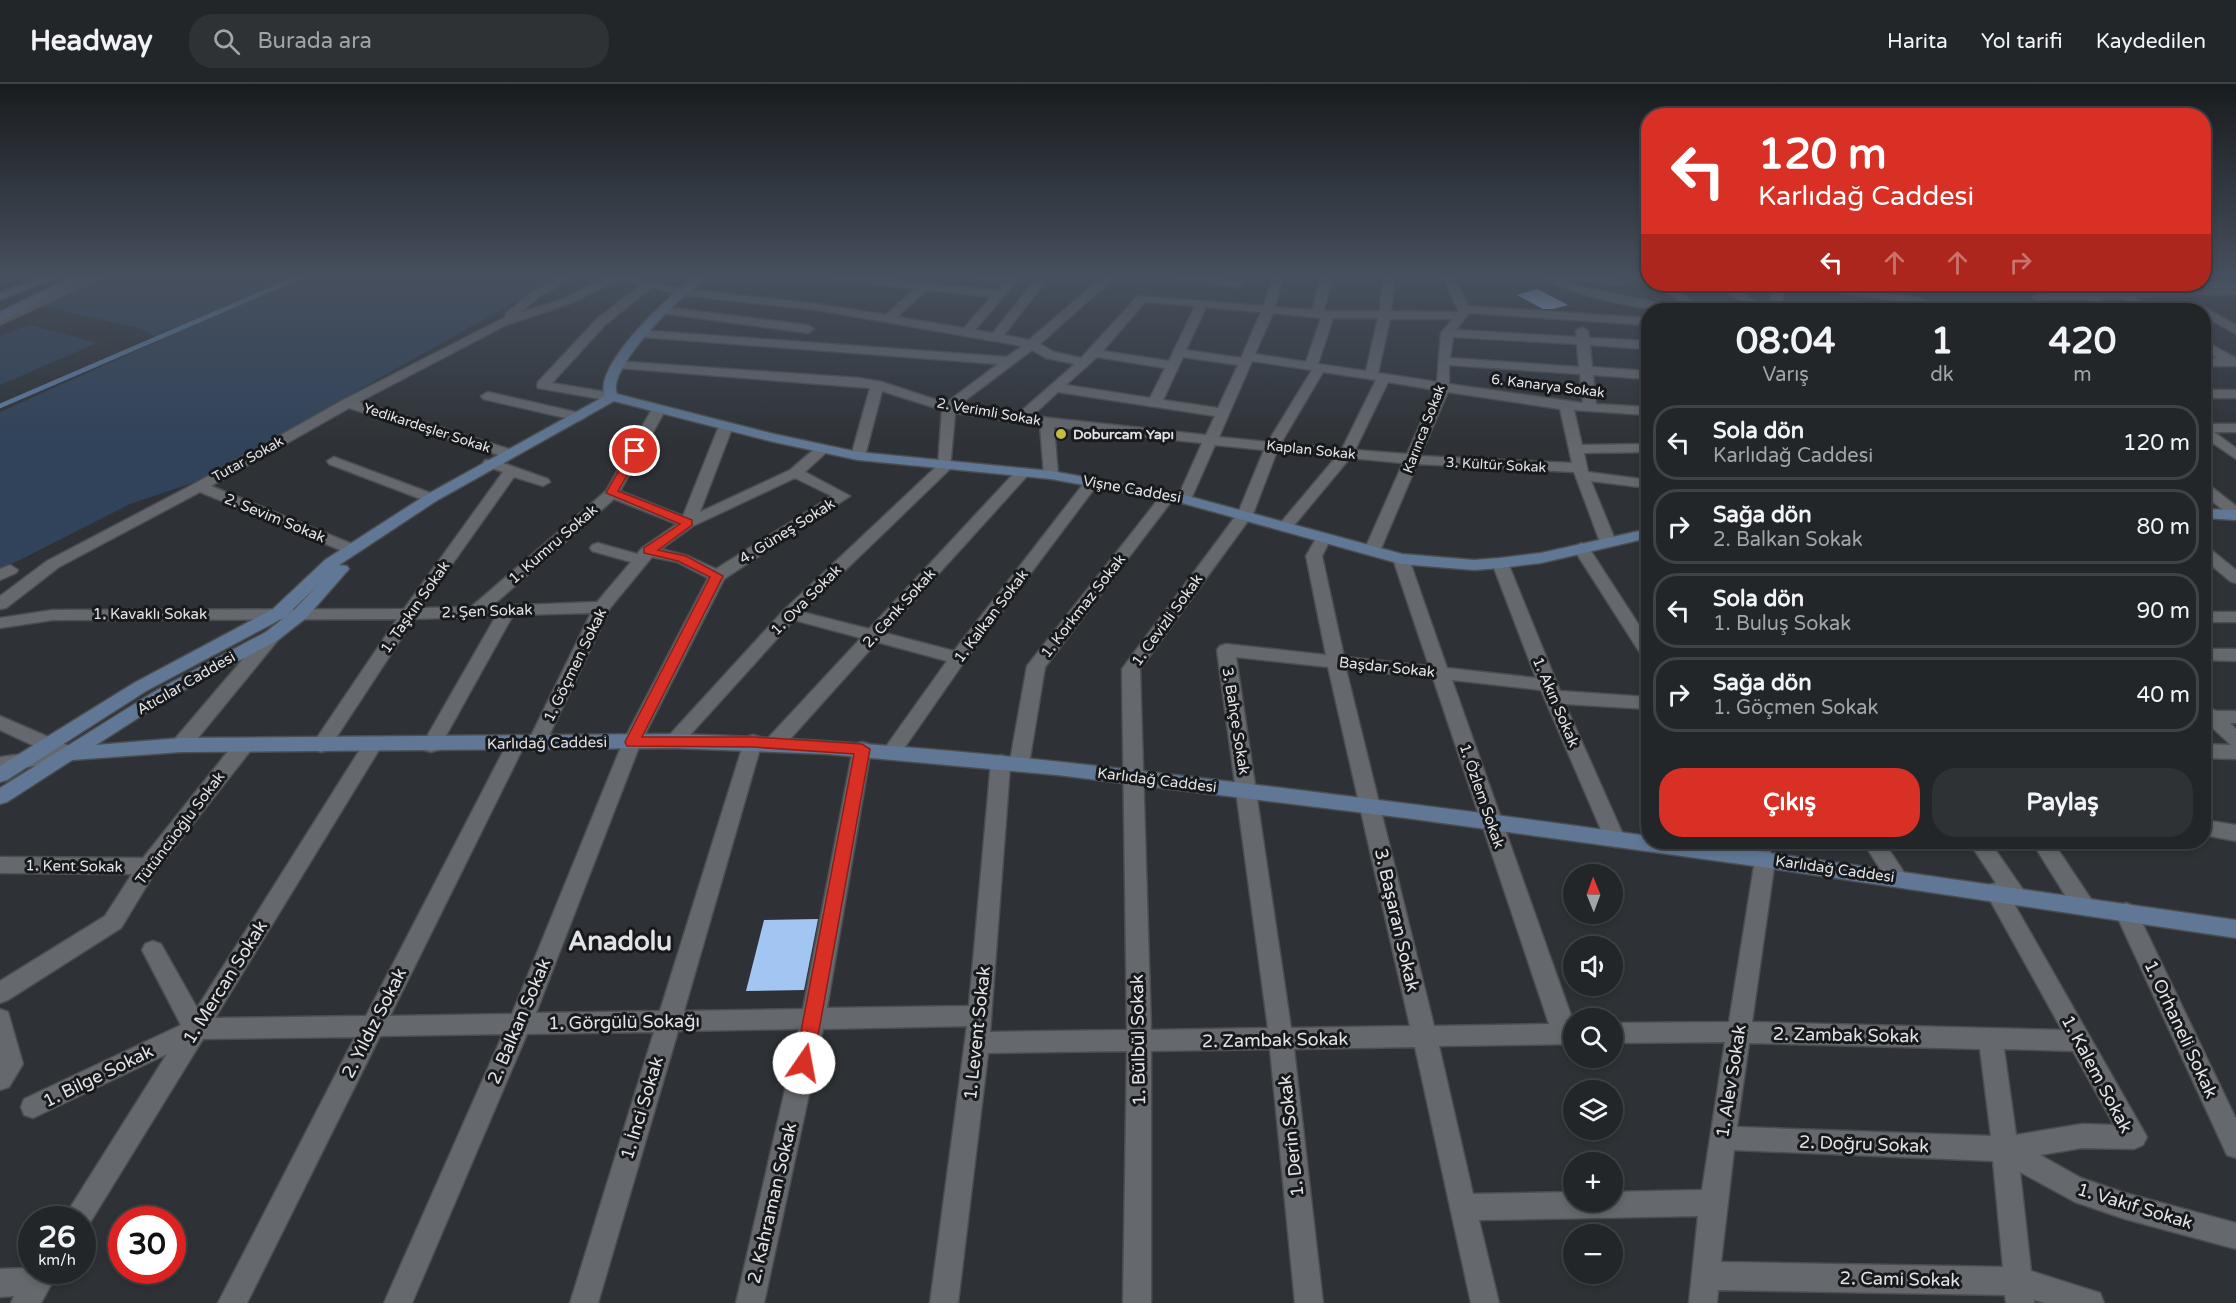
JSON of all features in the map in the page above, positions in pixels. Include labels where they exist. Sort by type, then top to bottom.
[{"type":"main road","points":[[612,397],[608,388],[609,380],[642,333]]},
{"type":"main road","name":"Vişne Caddesi","points":[[612,397],[858,456],[1051,475],[1177,497],[1401,559],[1474,565],[1500,563],[1540,558],[1641,535]]},
{"type":"main road","name":"Atıcılar Caddesi","points":[[0,775],[140,687],[279,613],[332,562],[431,498],[507,453],[579,417],[612,397]]},
{"type":"main road","points":[[2211,514],[2236,514]]},
{"type":"main road","name":"Atıcılar Caddesi","points":[[0,797],[163,694],[272,636],[300,614],[348,561],[351,549]]},
{"type":"main road","name":"Karlıdağ Caddesi","points":[[69,754],[181,745],[764,742],[1010,763],[1641,841]]},
{"type":"main road","name":"Karlıdağ Caddesi","points":[[1760,850],[1896,877],[2006,892],[2236,929]]},
{"type":"street","name":"Tutar Sokak","points":[[0,604],[53,564],[483,332]]},
{"type":"street","points":[[592,332],[543,385],[612,397]]},
{"type":"street","name":"6. Kanarya Sokak","points":[[967,332],[1032,344],[1050,355],[1247,360],[1316,366],[1566,406],[1641,411]]},
{"type":"street","points":[[996,337],[1000,332]]},
{"type":"street","points":[[945,465],[949,407],[1046,332]]},
{"type":"street","points":[[1022,418],[1057,388],[1112,332]]},
{"type":"street","points":[[1155,402],[1189,332]]},
{"type":"street","name":"1. Korkmaz Sokak","points":[[1010,763],[1036,666],[1177,497],[1224,413],[1259,332]]},
{"type":"street","name":"1. Cevizli Sokak","points":[[1133,777],[1131,669],[1245,514],[1272,446],[1316,366],[1320,332]]},
{"type":"street","points":[[1286,526],[1347,453],[1378,376],[1383,332]]},
{"type":"street","points":[[1581,332],[1590,407]]},
{"type":"street","points":[[642,333],[1011,361]]},
{"type":"street","points":[[1447,333],[1641,345]]},
{"type":"street","name":"Karınca Sokak","points":[[1372,551],[1443,387],[1443,361],[1447,333]]},
{"type":"street","points":[[2211,349],[2233,362]]},
{"type":"street","points":[[1443,361],[1641,374]]},
{"type":"street","points":[[2211,362],[2233,362]]},
{"type":"street","name":"2. Verimli Sokak","points":[[619,364],[877,385],[949,407],[1047,422],[1210,440]]},
{"type":"street","points":[[858,456],[877,385]]},
{"type":"street","points":[[1057,388],[1224,413]]},
{"type":"street","points":[[2211,394],[2236,394]]},
{"type":"street","points":[[488,396],[579,417]]},
{"type":"street","name":"Yedikardeşler Sokak","points":[[348,403],[507,453]]},
{"type":"street","points":[[1566,406],[1581,472],[1608,542]]},
{"type":"street","name":"1. Kumru Sokak","points":[[476,611],[612,493],[659,409]]},
{"type":"street","points":[[1047,422],[1051,475]]},
{"type":"street","points":[[612,493],[688,523],[726,426]]},
{"type":"street","points":[[2211,429],[2236,428]]},
{"type":"street","points":[[2211,434],[2235,453]]},
{"type":"street","name":"Kaplan Sokak","points":[[1210,440],[1413,460]]},
{"type":"street","points":[[1575,448],[1641,448]]},
{"type":"street","name":"1. Göçmen Sokak","points":[[526,744],[602,607],[645,555],[688,523],[795,473],[823,449]]},
{"type":"street","name":"3. Kültür Sokak","points":[[1413,460],[1581,472],[1641,483]]},
{"type":"street","points":[[334,461],[431,498]]},
{"type":"street","points":[[490,463],[543,482]]},
{"type":"street","name":"1. Ova Sokak","points":[[672,741],[790,614],[945,465]]},
{"type":"street","name":"1. Taşkın Sokak","points":[[321,746],[410,614],[511,471]]},
{"type":"street","name":"2. Cenk Sokak","points":[[764,742],[874,636],[1023,472]]},
{"type":"street","name":"4. Güneş Sokak","points":[[717,576],[843,496],[795,473]]},
{"type":"street","name":"1. Kalkan Sokak","points":[[891,752],[958,658],[1093,482]]},
{"type":"street","name":"2. Sevim Sokak","points":[[199,487],[351,549]]},
{"type":"street","points":[[2211,494],[2236,514]]},
{"type":"street","name":"3. Başaran Sokak","points":[[1323,538],[1314,556],[1336,662],[1485,1303]]},
{"type":"street","points":[[598,548],[682,559],[717,576]]},
{"type":"street","points":[[1581,548],[1641,641]]},
{"type":"street","points":[[2211,557],[2232,572]]},
{"type":"street","name":"1. Özlem Sokak","points":[[1401,559],[1491,823],[1563,1018]]},
{"type":"street","name":"1. Akın Sokak","points":[[1500,563],[1551,691],[1615,839]]},
{"type":"street","points":[[2211,570],[2232,572]]},
{"type":"street","name":"2. Balkan Sokak","points":[[398,1303],[520,1023],[632,742],[717,576]]},
{"type":"street","name":"2. Şen Sokak","points":[[300,614],[410,614],[602,607]]},
{"type":"street","points":[[430,745],[508,610]]},
{"type":"street","name":"1. Kavaklı Sokak","points":[[0,623],[53,615],[300,614]]},
{"type":"street","points":[[790,614],[958,658]]},
{"type":"street","points":[[2211,617],[2236,617]]},
{"type":"street","points":[[181,745],[272,636]]},
{"type":"street","name":"Başdar Sokak","points":[[1226,650],[1440,673],[1551,691],[1641,702]]},
{"type":"street","name":"3. Bahçe Sokak","points":[[1226,650],[1247,792]]},
{"type":"street","points":[[2211,655],[2236,655]]},
{"type":"street","points":[[2211,714],[2236,717]]},
{"type":"street","points":[[2211,717],[2236,740]]},
{"type":"street","points":[[0,722],[69,754]]},
{"type":"street","name":"1. İnci Sokak","points":[[584,1303],[669,1021],[764,742]]},
{"type":"street","name":"2. Yıldız Sokak","points":[[232,1303],[373,1025],[526,744]]},
{"type":"street","name":"Tütüncüoğlu Sokak","points":[[0,993],[113,922],[148,866],[244,745]]},
{"type":"street","name":"1. Mercan Sokak","points":[[86,1206],[373,745]]},
{"type":"street","name":"2. Kahraman Sokak","points":[[750,1303],[813,1020],[862,749]]},
{"type":"street","points":[[2211,751],[2236,752]]},
{"type":"street","points":[[0,764],[69,754]]},
{"type":"street","name":"1. Levent Sokak","points":[[944,1303],[1010,763]]},
{"type":"street","name":"1. Bülbül Sokak","points":[[1133,777],[1139,1042],[1137,1303]]},
{"type":"street","name":"1. Derin Sokak","points":[[1247,792],[1281,1039],[1310,1303]]},
{"type":"street","points":[[2211,829],[2236,833]]},
{"type":"street","points":[[1878,849],[1896,877]]},
{"type":"street","name":"1. Kalem Sokak","points":[[1982,849],[2006,892],[2080,1041],[2134,1137],[2082,1136],[2006,1149]]},
{"type":"street","points":[[2047,849],[2083,905]]},
{"type":"street","name":"1. Alev Sokak","points":[[1704,1290],[1713,1203],[1738,1032],[1760,850]]},
{"type":"street","name":"1. Kent Sokak","points":[[0,865],[148,866]]},
{"type":"street","name":"1. Orhaneli Sokak","points":[[2126,912],[2236,1146]]},
{"type":"street","points":[[153,950],[196,1029]]},
{"type":"street","name":"1. Görgülü Sokağı","points":[[196,1029],[980,1016]]},
{"type":"street","points":[[0,1019],[11,1064],[0,1079]]},
{"type":"street","name":"1. Bilge Sokak","points":[[33,1107],[196,1029]]},
{"type":"street","name":"2. Zambak Sokak","points":[[1623,1033],[1738,1032],[2080,1041]]},
{"type":"street","name":"2. Zambak Sokak","points":[[977,1043],[1563,1034]]},
{"type":"street","points":[[1991,1038],[2006,1149],[2019,1292]]},
{"type":"street","name":"2. Doğru Sokak","points":[[1722,1138],[2006,1149]]},
{"type":"street","name":"1. Vakıf Sokak","points":[[2006,1149],[2076,1189],[2125,1206],[2236,1236]]},
{"type":"street","points":[[1464,1207],[1713,1203]]},
{"type":"street","points":[[0,1283],[36,1285]]},
{"type":"street","name":"2. Cami Sokak","points":[[1704,1290],[2019,1292],[2090,1303]]},
{"type":"shaded area","points":[[11,332],[56,332],[97,343],[0,385],[0,336]]},
{"type":"shaded area","points":[[147,332],[462,332],[195,482],[130,504],[0,570],[0,412],[161,340]]},
{"type":"building","points":[[818,919],[804,990],[746,991],[764,920]]},
{"type":"waterway","points":[[0,406],[172,332]]},
{"type":"place","name":"Doburcam Yapı","points":[[1061,434]]},
{"type":"district","name":"Anadolu","points":[[620,941]]},
{"type":"route","points":[[635,451],[612,493],[688,523],[648,551],[682,559],[717,576],[632,742],[753,742],[862,749],[804,1063]]}]
